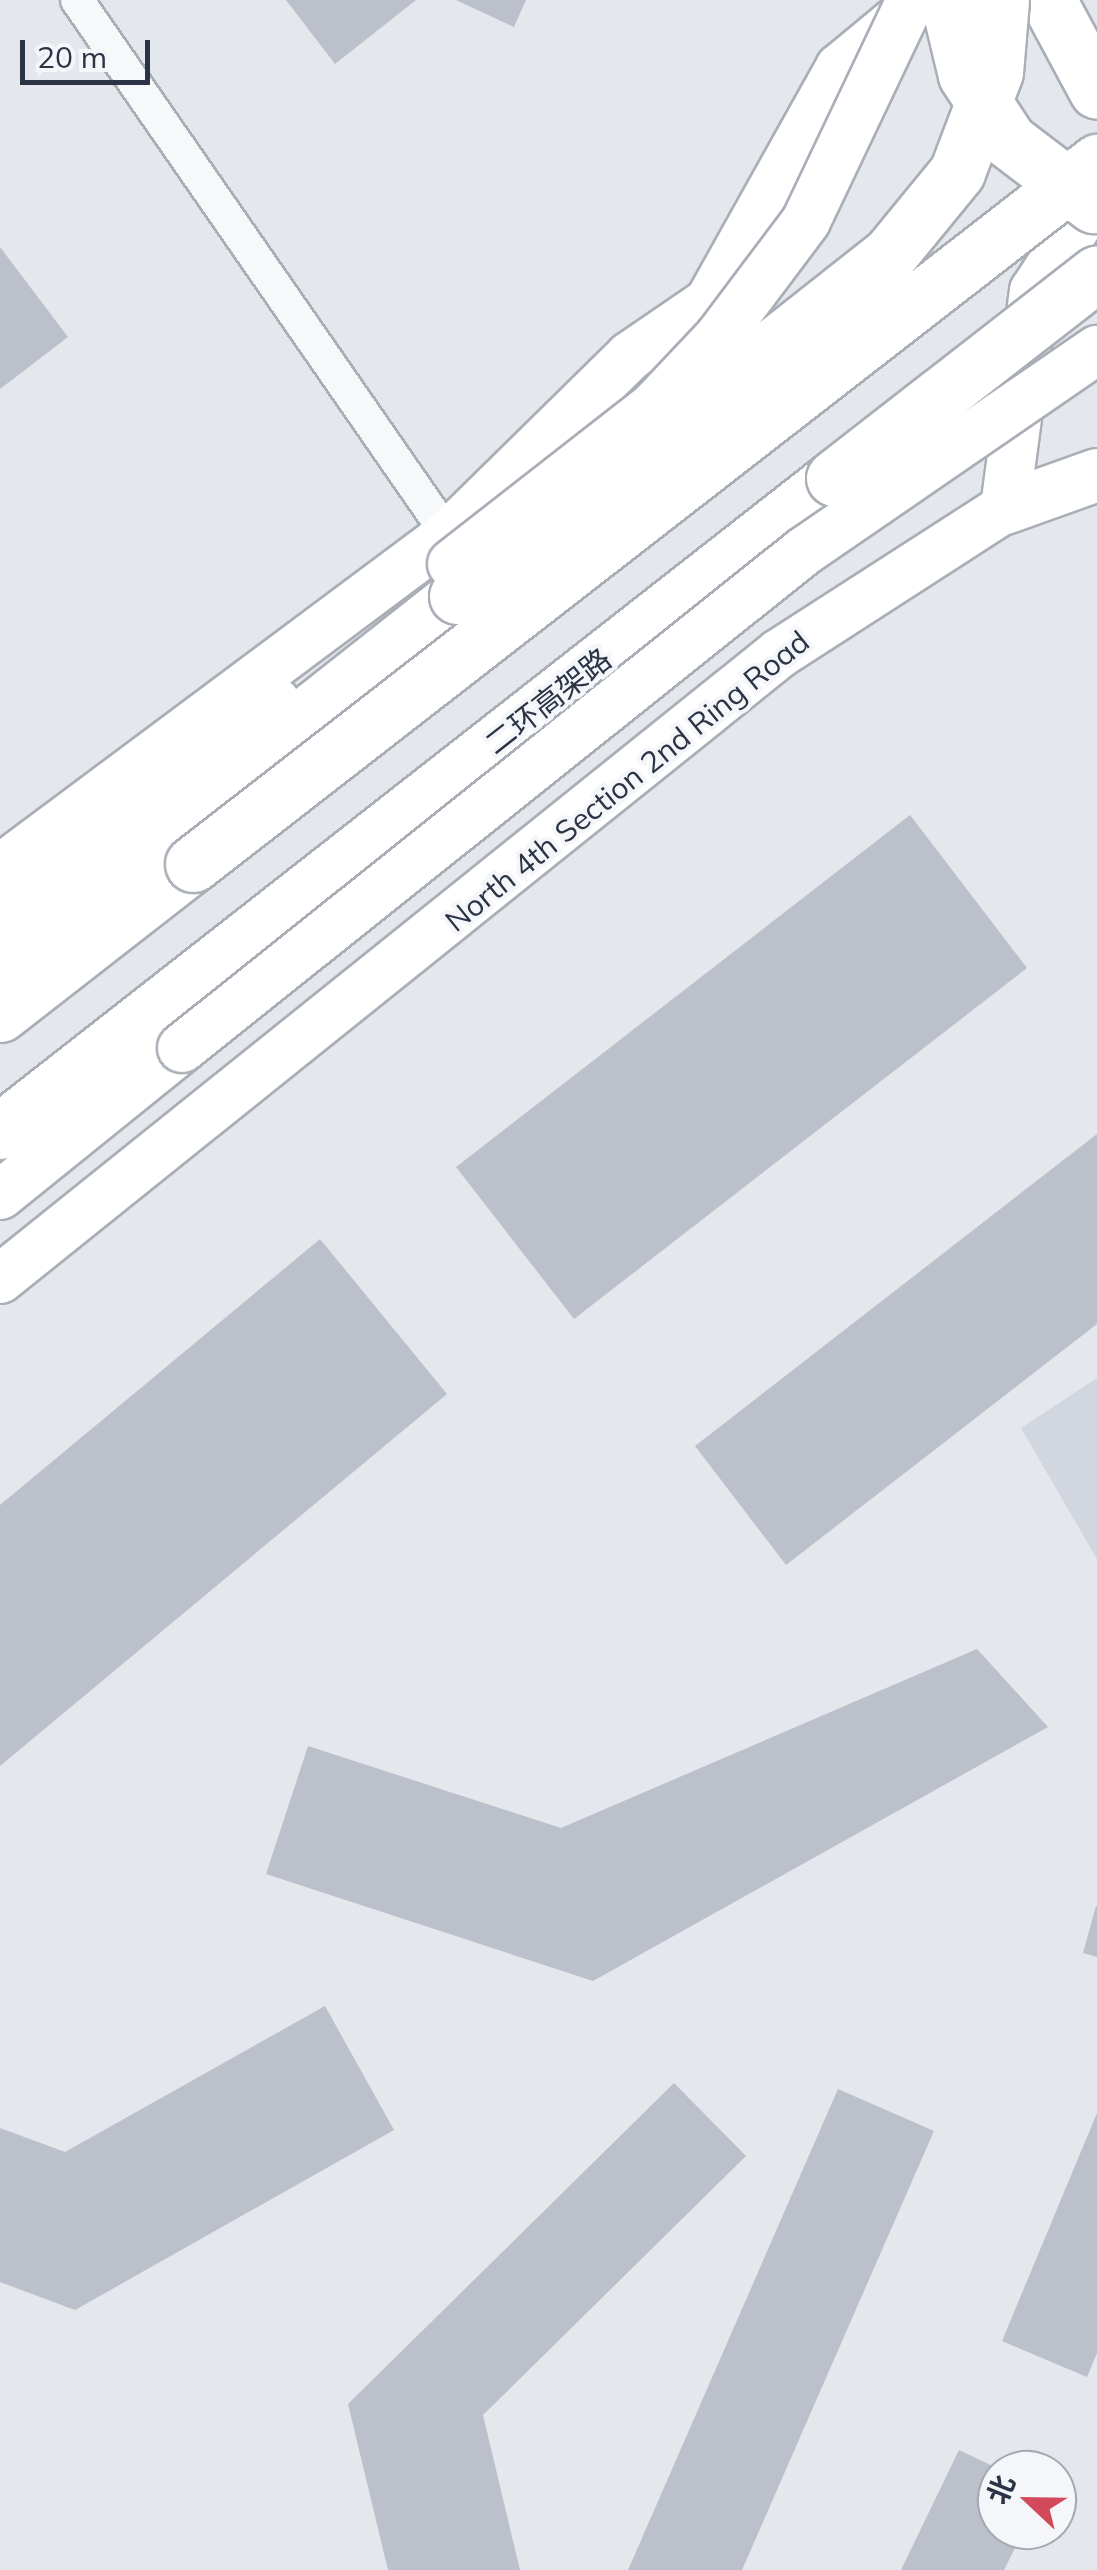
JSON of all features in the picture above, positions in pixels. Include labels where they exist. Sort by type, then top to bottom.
[{"type":"highway","points":[[948,0],[966,74],[1009,141],[1054,184],[1097,207]]},
{"type":"highway","points":[[0,956],[890,254],[957,172],[995,72],[1001,0]]},
{"type":"highway","points":[[1048,0],[1097,92]]},
{"type":"highway","points":[[0,1014],[1097,162]]},
{"type":"highway","name":"二环高架路","points":[[0,1131],[1097,272]]},
{"type":"main road","points":[[1005,508],[1097,475]]},
{"type":"street","points":[[77,0],[450,550]]},
{"type":"street","points":[[0,868],[652,407],[719,337],[806,221],[911,0]]},
{"type":"street","points":[[0,919],[450,550],[630,356],[709,302],[840,68],[921,0]]},
{"type":"street","points":[[1005,508],[1034,291],[1097,195]]},
{"type":"street","points":[[0,1194],[803,552],[1097,350]]},
{"type":"street","name":"North 4th Section 2nd Ring Road","points":[[0,1279],[780,653],[1005,508]]},
{"type":"shaded area","points":[[1097,1378],[1097,1559],[1021,1428]]},
{"type":"building","points":[[286,0],[416,0],[335,64]]},
{"type":"building","points":[[456,0],[526,0],[514,27]]},
{"type":"building","points":[[0,247],[68,337],[0,389]]},
{"type":"building","points":[[910,815],[1027,968],[574,1319],[456,1167]]},
{"type":"building","points":[[1097,1134],[1097,1324],[786,1565],[695,1446]]},
{"type":"building","points":[[320,1239],[447,1394],[0,1766],[0,1505]]},
{"type":"building","points":[[977,1649],[1048,1727],[593,1981],[266,1874],[308,1746],[561,1828]]},
{"type":"building","points":[[1097,1906],[1097,1957],[1083,1953]]},
{"type":"building","points":[[325,2006],[394,2130],[75,2310],[0,2282],[0,2128],[65,2152]]},
{"type":"building","points":[[674,2083],[746,2156],[483,2415],[520,2570],[388,2570],[348,2404]]},
{"type":"building","points":[[838,2089],[934,2131],[742,2570],[628,2570]]},
{"type":"building","points":[[1097,2113],[1097,2353],[1087,2377],[1002,2341]]},
{"type":"building","points":[[959,2450],[977,2459],[977,2550],[1014,2550],[1004,2570],[901,2570]]}]
